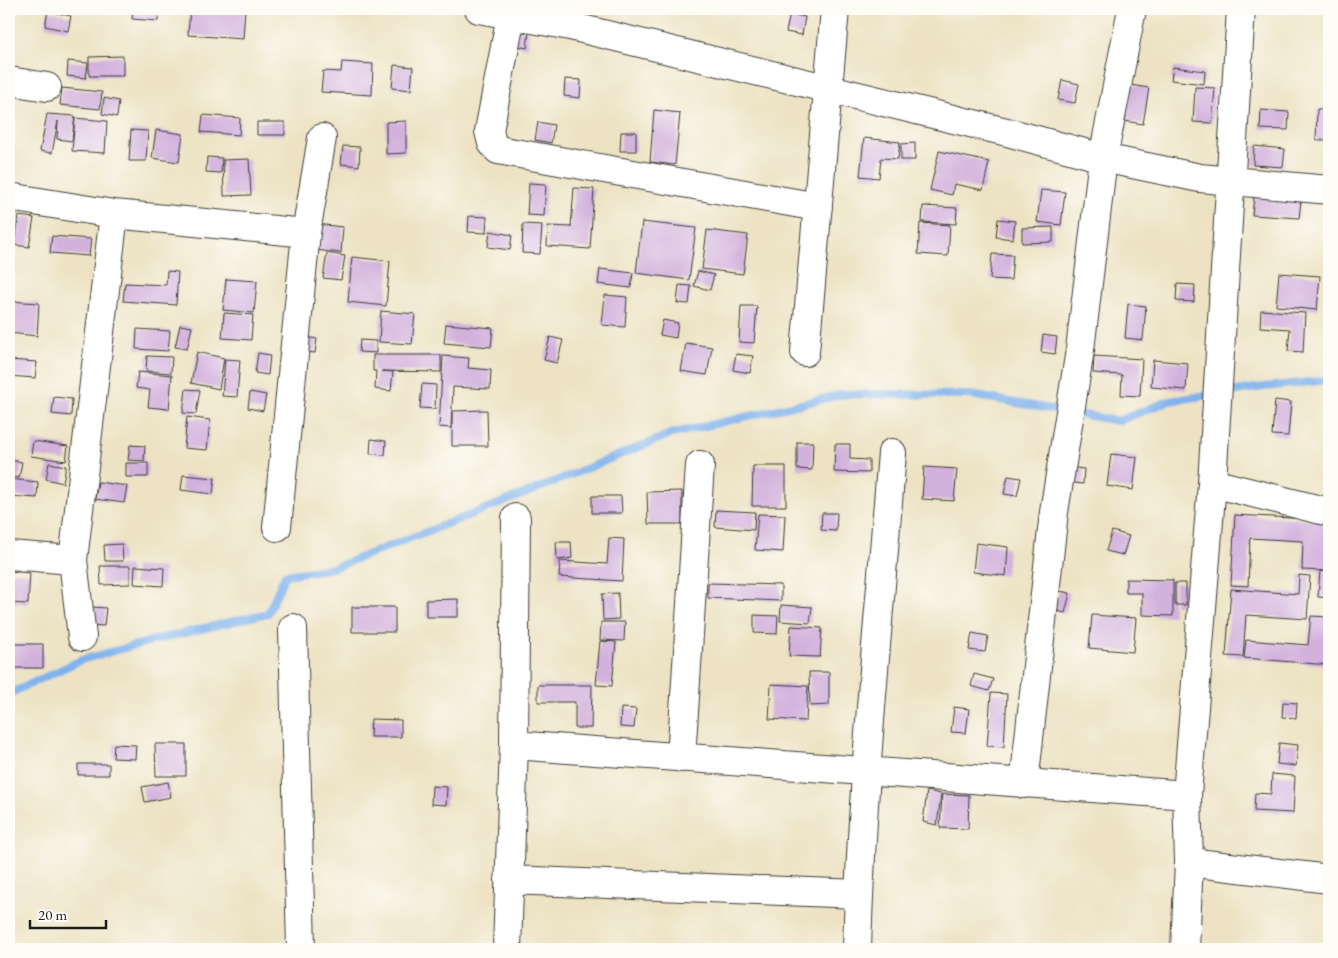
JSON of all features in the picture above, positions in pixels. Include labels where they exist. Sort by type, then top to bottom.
[{"type":"street","points":[[805,352],[835,9]]},
{"type":"street","points":[[1024,784],[1054,512],[1080,350],[1102,158],[1132,9]]},
{"type":"street","points":[[1185,949],[1189,862],[1187,795],[1212,484],[1241,9]]},
{"type":"street","points":[[818,207],[498,150],[492,143],[489,131],[494,11],[570,26],[827,88],[1011,133],[1102,158],[1200,178],[1329,190]]},
{"type":"street","points":[[9,81],[47,87]]},
{"type":"street","points":[[277,528],[306,233],[322,138]]},
{"type":"street","points":[[9,197],[114,214],[306,233]]},
{"type":"street","points":[[82,637],[73,560],[114,214]]},
{"type":"street","points":[[857,949],[867,772],[892,453]]},
{"type":"street","points":[[681,758],[700,465]]},
{"type":"street","points":[[1212,484],[1329,512]]},
{"type":"street","points":[[507,949],[514,745],[516,518]]},
{"type":"street","points":[[9,555],[73,560]]},
{"type":"street","points":[[293,628],[301,949]]},
{"type":"street","points":[[514,745],[1187,795]]},
{"type":"street","points":[[1189,862],[1329,878]]},
{"type":"street","points":[[509,880],[859,894]]},
{"type":"building","points":[[133,9],[159,9],[158,21],[132,19]]},
{"type":"building","points":[[190,9],[245,9],[243,39],[188,35]]},
{"type":"building","points":[[48,11],[71,16],[68,31],[45,26]]},
{"type":"building","points":[[790,14],[805,17],[802,35],[786,32]]},
{"type":"building","points":[[514,28],[529,31],[527,48],[512,45]]},
{"type":"building","points":[[123,56],[123,76],[89,76],[89,57]]},
{"type":"building","points":[[68,61],[88,63],[86,78],[67,76]]},
{"type":"building","points":[[342,62],[373,64],[372,95],[321,92],[323,71],[341,72]]},
{"type":"building","points":[[394,65],[413,67],[411,90],[392,88]]},
{"type":"building","points":[[1173,67],[1205,71],[1204,84],[1171,80]]},
{"type":"building","points":[[565,79],[581,80],[580,98],[564,96]]},
{"type":"building","points":[[1062,80],[1079,84],[1075,103],[1058,100]]},
{"type":"building","points":[[1130,85],[1149,88],[1143,124],[1124,121]]},
{"type":"building","points":[[1195,87],[1215,88],[1212,123],[1193,122]]},
{"type":"building","points":[[62,88],[102,92],[100,109],[60,105]]},
{"type":"building","points":[[104,98],[119,101],[117,117],[102,114]]},
{"type":"building","points":[[1317,109],[1329,109],[1329,140],[1316,140]]},
{"type":"building","points":[[654,110],[680,113],[675,165],[650,162]]},
{"type":"building","points":[[1261,110],[1289,112],[1288,130],[1260,129]]},
{"type":"building","points":[[47,114],[75,116],[72,141],[57,139],[58,121],[52,153],[40,151]]},
{"type":"building","points":[[203,115],[240,118],[239,135],[201,132]]},
{"type":"building","points":[[75,118],[107,121],[105,153],[72,151]]},
{"type":"building","points":[[406,121],[406,153],[386,154],[386,122]]},
{"type":"building","points":[[257,122],[285,122],[285,135],[257,135]]},
{"type":"building","points":[[538,122],[554,125],[551,143],[535,140]]},
{"type":"building","points":[[131,130],[148,131],[146,161],[129,161]]},
{"type":"building","points":[[156,130],[183,134],[179,162],[152,158]]},
{"type":"building","points":[[621,132],[636,132],[636,151],[620,151]]},
{"type":"building","points":[[864,138],[900,142],[898,159],[881,158],[879,178],[860,176]]},
{"type":"building","points":[[915,143],[915,160],[901,160],[901,144]]},
{"type":"building","points":[[343,146],[360,147],[359,166],[341,164]]},
{"type":"building","points":[[1254,146],[1285,149],[1283,167],[1253,165]]},
{"type":"building","points":[[939,151],[989,162],[983,190],[954,184],[952,195],[930,190]]},
{"type":"building","points":[[207,157],[222,158],[221,173],[206,172]]},
{"type":"building","points":[[249,159],[251,195],[224,196],[223,160]]},
{"type":"building","points":[[529,183],[546,184],[544,216],[527,215]]},
{"type":"building","points":[[574,188],[594,189],[590,249],[547,246],[548,226],[571,227]]},
{"type":"building","points":[[1041,190],[1065,192],[1061,225],[1037,222]]},
{"type":"building","points":[[1254,197],[1301,200],[1299,218],[1252,215]]},
{"type":"building","points":[[923,206],[957,208],[956,224],[922,222]]},
{"type":"building","points":[[19,216],[34,218],[29,247],[14,245],[9,269],[9,242],[14,242]]},
{"type":"building","points":[[469,216],[487,217],[486,233],[468,232]]},
{"type":"building","points":[[998,219],[1015,221],[1013,239],[996,237]]},
{"type":"building","points":[[642,222],[696,228],[689,280],[636,273]]},
{"type":"building","points":[[920,223],[950,225],[948,256],[918,254]]},
{"type":"building","points":[[316,224],[343,227],[341,253],[314,250]]},
{"type":"building","points":[[523,224],[542,225],[540,254],[522,253]]},
{"type":"building","points":[[1053,227],[1053,242],[1022,243],[1022,228]]},
{"type":"building","points":[[707,230],[748,235],[743,274],[702,269]]},
{"type":"building","points":[[490,231],[512,235],[510,250],[488,247]]},
{"type":"building","points":[[52,236],[91,239],[89,256],[50,253]]},
{"type":"building","points":[[327,253],[345,256],[341,280],[323,278]]},
{"type":"building","points":[[992,254],[1013,255],[1011,280],[990,279]]},
{"type":"building","points":[[352,257],[390,261],[386,306],[348,302]]},
{"type":"building","points":[[600,269],[633,273],[631,288],[598,284]]},
{"type":"building","points":[[167,271],[178,272],[176,305],[123,301],[125,283],[166,285]]},
{"type":"building","points":[[698,271],[714,275],[710,290],[694,286]]},
{"type":"building","points":[[1279,273],[1320,276],[1317,310],[1276,306]]},
{"type":"building","points":[[226,279],[257,281],[254,313],[223,310]]},
{"type":"building","points":[[1177,284],[1195,285],[1194,302],[1176,301]]},
{"type":"building","points":[[679,285],[691,286],[689,304],[677,303]]},
{"type":"building","points":[[605,295],[627,297],[625,327],[602,325]]},
{"type":"building","points":[[9,301],[39,303],[37,336],[9,333]]},
{"type":"building","points":[[1128,304],[1146,306],[1143,340],[1125,338]]},
{"type":"building","points":[[741,306],[757,306],[754,343],[739,342]]},
{"type":"building","points":[[1261,310],[1305,313],[1303,352],[1288,351],[1290,329],[1260,327]]},
{"type":"building","points":[[381,311],[415,314],[412,344],[379,342]]},
{"type":"building","points":[[224,313],[253,315],[251,340],[222,338]]},
{"type":"building","points":[[663,320],[678,323],[676,338],[660,335]]},
{"type":"building","points":[[446,324],[493,328],[491,347],[444,343]]},
{"type":"building","points":[[180,325],[192,327],[187,349],[175,347]]},
{"type":"building","points":[[137,329],[170,331],[168,351],[136,349]]},
{"type":"building","points":[[1043,335],[1057,337],[1055,354],[1041,352]]},
{"type":"building","points":[[300,336],[317,339],[315,353],[298,351]]},
{"type":"building","points":[[550,337],[563,340],[557,363],[544,360]]},
{"type":"building","points":[[360,340],[376,341],[376,353],[359,352]]},
{"type":"building","points":[[686,343],[712,347],[707,375],[681,371]]},
{"type":"building","points":[[197,352],[224,358],[219,389],[191,383]]},
{"type":"building","points":[[258,353],[270,355],[268,375],[255,373]]},
{"type":"building","points":[[736,354],[753,356],[750,373],[733,370]]},
{"type":"building","points":[[373,355],[441,355],[441,372],[382,371],[393,372],[391,391],[375,389],[376,371],[373,371]]},
{"type":"building","points":[[147,356],[172,357],[171,373],[146,371]]},
{"type":"building","points":[[443,356],[469,358],[468,368],[491,370],[490,389],[453,387],[451,428],[439,427]]},
{"type":"building","points":[[1094,356],[1142,359],[1140,396],[1121,395],[1122,375],[1093,373]]},
{"type":"building","points":[[225,359],[240,360],[237,397],[222,396]]},
{"type":"building","points":[[9,360],[37,362],[35,378],[9,376]]},
{"type":"building","points":[[1153,360],[1188,363],[1186,390],[1151,387]]},
{"type":"building","points":[[138,372],[172,375],[169,409],[148,407],[150,390],[136,388]]},
{"type":"building","points":[[422,384],[436,385],[435,409],[420,408]]},
{"type":"building","points":[[186,389],[200,390],[196,414],[183,413]]},
{"type":"building","points":[[250,392],[266,395],[263,411],[248,408]]},
{"type":"building","points":[[54,397],[72,399],[71,416],[52,414]]},
{"type":"building","points":[[1275,400],[1291,402],[1288,436],[1272,435]]},
{"type":"building","points":[[487,410],[488,446],[452,446],[452,411]]},
{"type":"building","points":[[187,417],[210,420],[207,450],[184,448]]},
{"type":"building","points":[[371,439],[386,441],[385,455],[370,454]]},
{"type":"building","points":[[33,441],[68,446],[66,461],[31,456]]},
{"type":"building","points":[[797,442],[813,442],[812,470],[797,469]]},
{"type":"building","points":[[835,444],[850,444],[850,459],[869,460],[869,473],[834,472]]},
{"type":"building","points":[[130,445],[145,446],[144,461],[128,460]]},
{"type":"building","points":[[1111,454],[1137,457],[1133,490],[1107,486]]},
{"type":"building","points":[[9,460],[22,462],[19,478],[9,476]]},
{"type":"building","points":[[49,463],[66,466],[63,483],[46,479]]},
{"type":"building","points":[[126,463],[148,463],[148,477],[126,477]]},
{"type":"building","points":[[753,466],[786,466],[786,506],[752,506]]},
{"type":"building","points":[[924,467],[957,469],[954,501],[922,499]]},
{"type":"building","points":[[1067,467],[1084,469],[1083,484],[1066,482]]},
{"type":"building","points":[[183,475],[215,478],[213,494],[181,490]]},
{"type":"building","points":[[1008,476],[1021,478],[1017,496],[1004,494]]},
{"type":"building","points":[[9,479],[38,482],[37,498],[9,496]]},
{"type":"building","points":[[98,482],[127,486],[124,503],[95,499]]},
{"type":"building","points":[[682,491],[682,524],[648,524],[647,492]]},
{"type":"building","points":[[592,496],[621,496],[622,513],[592,513]]},
{"type":"building","points":[[716,510],[755,512],[754,530],[715,527]]},
{"type":"building","points":[[822,513],[837,513],[836,531],[821,530]]},
{"type":"building","points":[[758,514],[785,515],[783,552],[755,550]]},
{"type":"building","points":[[1235,515],[1329,520],[1329,571],[1302,570],[1303,541],[1250,538],[1248,586],[1231,585]]},
{"type":"building","points":[[1112,531],[1129,536],[1123,555],[1106,551]]},
{"type":"building","points":[[609,538],[624,539],[622,581],[559,577],[560,561],[607,564]]},
{"type":"building","points":[[556,542],[571,542],[572,558],[557,560]]},
{"type":"building","points":[[976,543],[1008,547],[1006,576],[973,572]]},
{"type":"building","points":[[122,544],[123,561],[105,561],[104,545]]},
{"type":"building","points":[[100,566],[130,566],[130,584],[101,585]]},
{"type":"building","points":[[135,566],[164,568],[163,586],[134,584]]},
{"type":"building","points":[[9,571],[30,573],[28,604],[9,603]]},
{"type":"building","points":[[1320,571],[1329,572],[1329,598],[1318,597]]},
{"type":"building","points":[[1299,575],[1310,576],[1307,619],[1246,615],[1243,657],[1226,656],[1231,589],[1298,594]]},
{"type":"building","points":[[1126,579],[1173,580],[1173,616],[1142,615],[1142,593],[1126,593]]},
{"type":"building","points":[[708,583],[781,585],[781,601],[708,598]]},
{"type":"building","points":[[1175,583],[1186,583],[1186,605],[1175,605]]},
{"type":"building","points":[[1059,591],[1070,593],[1065,613],[1054,610]]},
{"type":"building","points":[[618,593],[619,619],[603,620],[602,594]]},
{"type":"building","points":[[458,599],[458,617],[426,617],[426,600]]},
{"type":"building","points":[[781,605],[812,607],[810,623],[780,621]]},
{"type":"building","points":[[92,607],[106,608],[104,626],[90,625]]},
{"type":"building","points":[[352,607],[395,607],[395,632],[352,632]]},
{"type":"building","points":[[754,615],[778,616],[777,634],[754,633]]},
{"type":"building","points":[[1092,615],[1136,618],[1133,652],[1089,648]]},
{"type":"building","points":[[1311,616],[1329,617],[1329,665],[1244,658],[1246,640],[1308,645]]},
{"type":"building","points":[[601,622],[625,622],[624,641],[600,640]]},
{"type":"building","points":[[791,626],[822,628],[820,657],[789,656]]},
{"type":"building","points":[[972,633],[988,636],[985,652],[969,650]]},
{"type":"building","points":[[600,641],[616,642],[612,686],[596,685]]},
{"type":"building","points":[[9,644],[43,644],[43,668],[9,668]]},
{"type":"building","points":[[809,672],[829,672],[829,705],[810,706]]},
{"type":"building","points":[[974,674],[993,679],[989,691],[971,686]]},
{"type":"building","points":[[771,684],[808,686],[806,721],[769,719]]},
{"type":"building","points":[[538,685],[592,685],[591,728],[575,728],[575,702],[538,702]]},
{"type":"building","points":[[991,693],[1007,694],[1004,747],[987,746]]},
{"type":"building","points":[[1283,702],[1297,703],[1296,718],[1282,717]]},
{"type":"building","points":[[954,707],[969,709],[966,733],[951,732]]},
{"type":"building","points":[[621,708],[636,709],[634,728],[620,727]]},
{"type":"building","points":[[371,719],[401,720],[401,737],[370,737]]},
{"type":"building","points":[[1279,743],[1298,745],[1296,766],[1277,764]]},
{"type":"building","points":[[114,744],[136,745],[135,759],[113,758]]},
{"type":"building","points":[[155,744],[186,744],[186,776],[156,776]]},
{"type":"building","points":[[78,764],[109,764],[109,775],[78,775]]},
{"type":"building","points":[[1272,774],[1295,776],[1293,813],[1254,811],[1255,793],[1271,794]]},
{"type":"building","points":[[168,782],[171,797],[145,802],[142,787]]},
{"type":"building","points":[[432,786],[447,787],[446,805],[431,804]]},
{"type":"building","points":[[927,791],[941,794],[937,825],[923,822]]},
{"type":"building","points":[[942,794],[969,795],[968,829],[940,828]]},
{"type":"waterway","points":[[9,694],[81,660],[268,613],[285,575],[333,568],[529,492],[671,434],[844,394],[971,395],[1118,421],[1169,401],[1256,388],[1329,380]]}]
